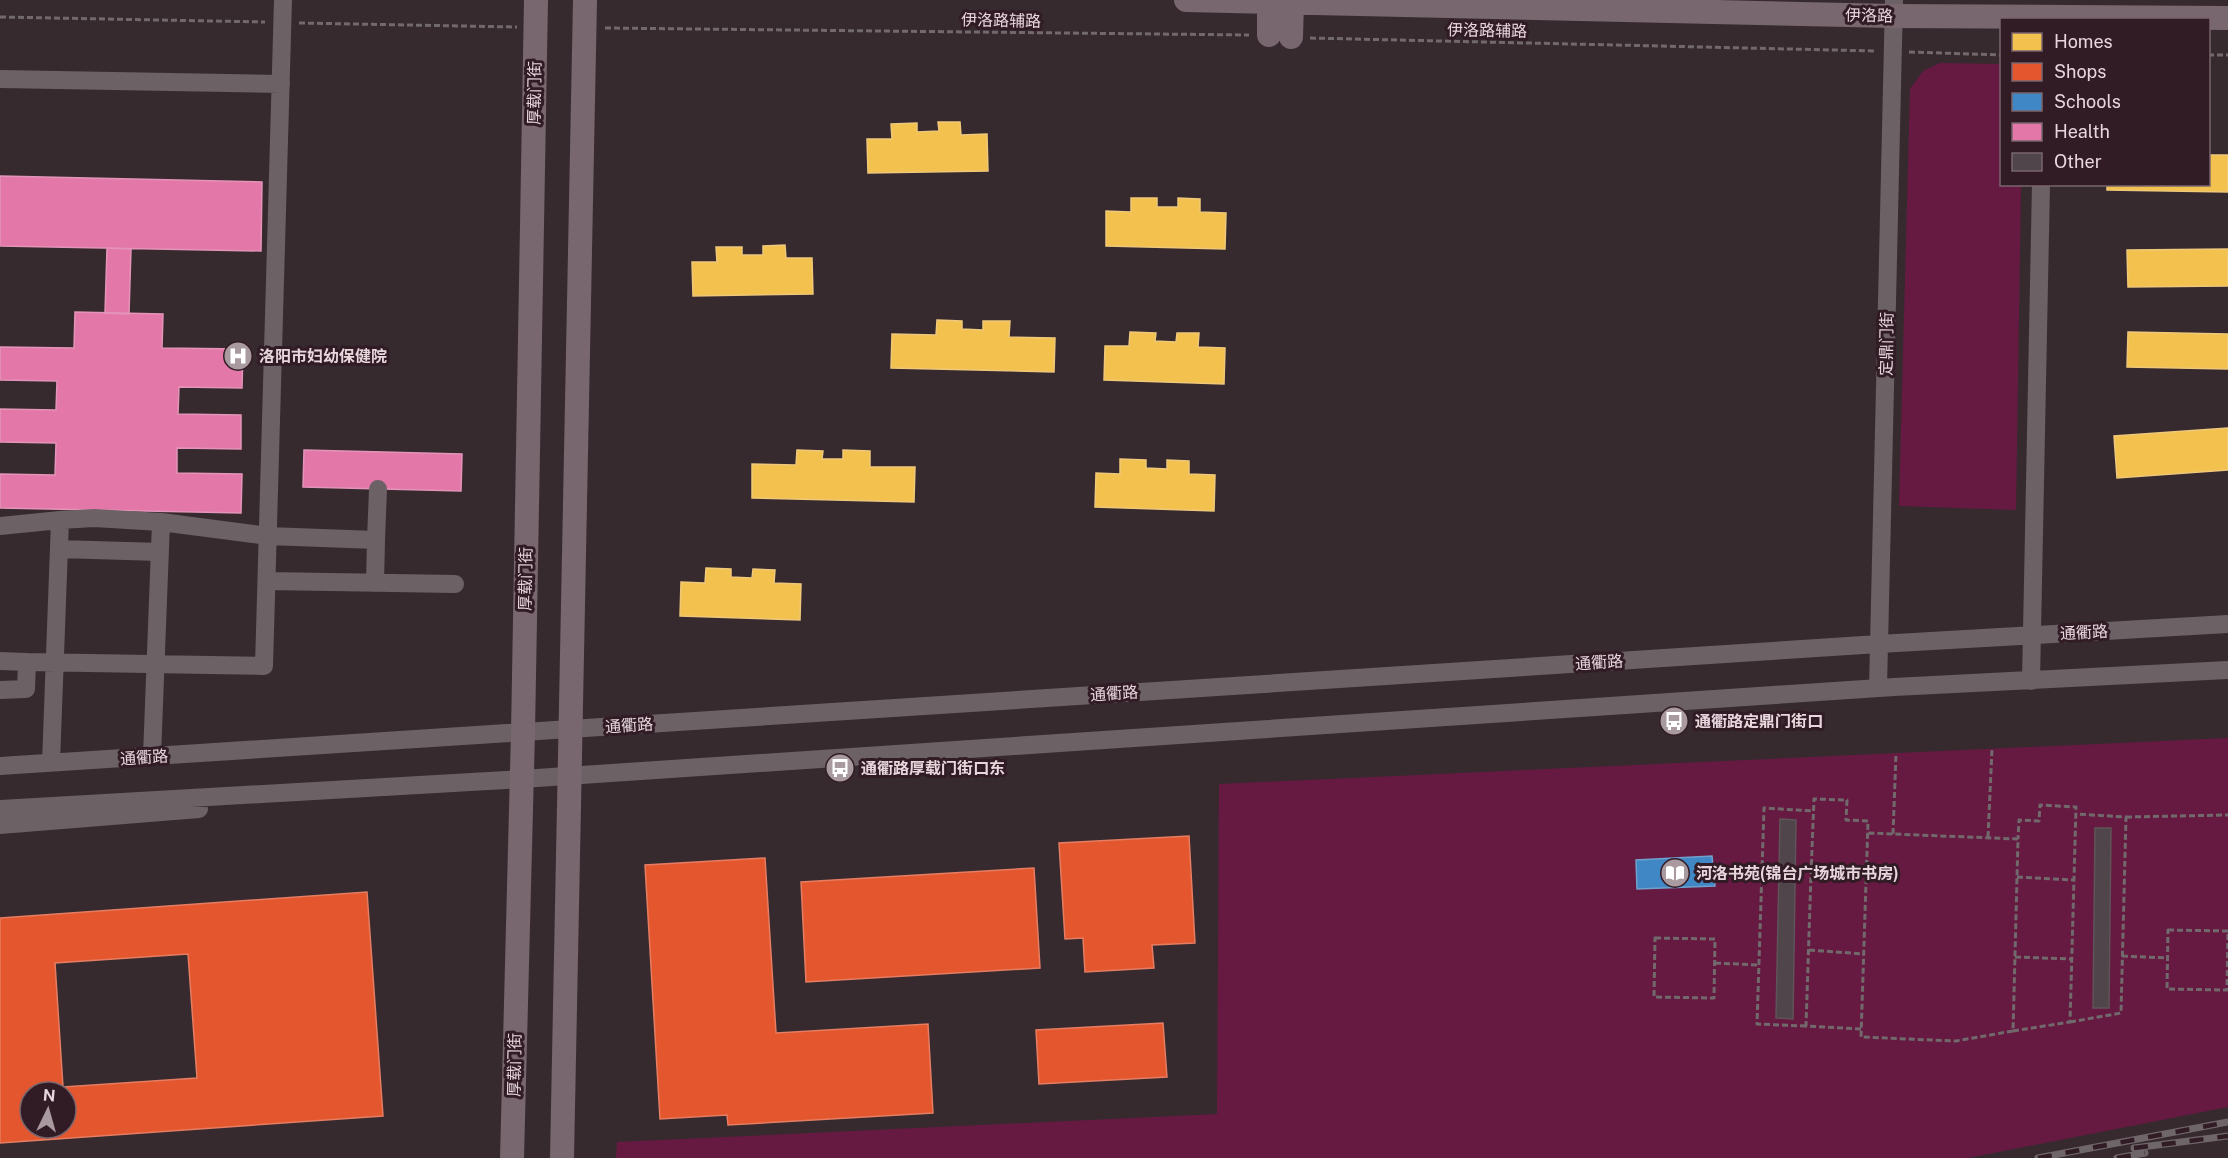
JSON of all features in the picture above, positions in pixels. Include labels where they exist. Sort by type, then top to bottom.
[{"type":"main road","name":"厚载门街","points":[[512,1158],[523,732],[536,0]]},
{"type":"main road","points":[[562,1158],[585,0]]},
{"type":"main road","name":"伊洛路","points":[[1186,0],[1894,8],[2228,18]]},
{"type":"main road","points":[[1280,36],[1281,1]]},
{"type":"street","points":[[0,661],[264,666],[283,0]]},
{"type":"street","name":"定鼎门街","points":[[1878,688],[1894,8]]},
{"type":"street","points":[[0,79],[281,84]]},
{"type":"street","points":[[2031,681],[2041,186]]},
{"type":"street","points":[[375,583],[378,489]]},
{"type":"street","points":[[0,526],[94,518],[161,522],[268,536],[376,540]]},
{"type":"street","points":[[51,763],[60,520]]},
{"type":"street","points":[[152,756],[161,522]]},
{"type":"street","points":[[59,549],[160,552]]},
{"type":"street","points":[[267,581],[455,584]]},
{"type":"street","name":"通衢路","points":[[0,766],[1879,644],[2228,624]]},
{"type":"street","points":[[0,690],[26,689],[27,662]]},
{"type":"street","points":[[0,825],[124,816],[571,775],[1878,688],[2228,670]]},
{"type":"street","points":[[0,809],[522,779]]},
{"type":"path","points":[[0,17],[535,27]]},
{"type":"path","name":"伊洛路辅路","points":[[585,27],[1280,36],[2000,55]]},
{"type":"path","points":[[2210,55],[2228,55]]},
{"type":"path","points":[[1988,837],[1992,749]]},
{"type":"path","points":[[1893,834],[1896,754]]},
{"type":"path","points":[[1806,1026],[1814,799],[1847,800],[1846,820],[1868,820],[1861,1037],[1956,1041],[2121,1012],[2126,817]]},
{"type":"path","points":[[2013,1031],[2019,820],[2039,821],[2040,805],[2076,807],[2070,1022]]},
{"type":"path","points":[[1813,811],[1764,808],[1757,1024],[1862,1029]]},
{"type":"path","points":[[2076,814],[2126,817],[2228,815]]},
{"type":"path","points":[[1868,833],[2018,838]]},
{"type":"path","points":[[1811,874],[1866,877]]},
{"type":"path","points":[[2017,877],[2074,880]]},
{"type":"path","points":[[2168,930],[2228,931],[2227,990],[2167,989],[2168,958],[2168,930]]},
{"type":"path","points":[[1655,938],[1715,939],[1715,963],[1714,998],[1654,997],[1655,938]]},
{"type":"path","points":[[1808,950],[1864,954]]},
{"type":"path","points":[[2122,956],[2168,958]]},
{"type":"path","points":[[2015,957],[2072,959]]},
{"type":"path","points":[[1715,963],[1759,965]]},
{"type":"shaded area","points":[[1940,63],[2000,64],[2000,186],[2021,186],[2016,510],[1899,506],[1910,89],[1923,71]]},
{"type":"shaded area","points":[[2228,738],[2228,1107],[1968,1158],[616,1158],[617,1142],[1217,1114],[1219,784]]},
{"type":"building: Homes","points":[[938,122],[960,122],[961,135],[987,134],[988,171],[868,173],[867,139],[892,139],[891,124],[917,123],[917,132],[939,131]]},
{"type":"building: Homes","points":[[2210,155],[2228,155],[2228,192],[2107,190],[2107,186],[2210,186]]},
{"type":"building: Homes","points":[[1131,198],[1157,198],[1157,207],[1178,207],[1178,198],[1200,199],[1200,212],[1226,213],[1225,249],[1106,246],[1106,211],[1131,212]]},
{"type":"building: Homes","points":[[785,245],[786,258],[812,258],[813,294],[693,296],[692,262],[717,262],[716,247],[742,247],[742,255],[763,255],[763,246]]},
{"type":"building: Homes","points":[[2228,249],[2228,286],[2128,287],[2127,250]]},
{"type":"building: Homes","points":[[937,320],[962,321],[962,329],[983,330],[983,321],[1010,321],[1009,337],[1055,338],[1054,372],[891,368],[892,334],[936,335]]},
{"type":"building: Homes","points":[[1130,332],[1156,333],[1155,341],[1176,342],[1177,333],[1199,333],[1198,347],[1225,348],[1224,384],[1104,380],[1105,346],[1129,346]]},
{"type":"building: Homes","points":[[2128,332],[2228,334],[2228,369],[2127,367]]},
{"type":"building: Homes","points":[[2228,428],[2228,470],[2117,478],[2114,436]]},
{"type":"building: Homes","points":[[797,450],[823,451],[822,459],[843,459],[843,450],[870,451],[870,467],[915,467],[914,502],[752,498],[752,464],[796,465]]},
{"type":"building: Homes","points":[[1120,459],[1146,460],[1146,468],[1167,469],[1167,460],[1189,461],[1189,474],[1215,475],[1214,511],[1095,507],[1096,473],[1120,474]]},
{"type":"building: Homes","points":[[706,568],[731,569],[731,577],[752,578],[753,569],[775,570],[774,583],[801,584],[800,620],[680,616],[681,582],[705,583]]},
{"type":"building: Shops","points":[[1189,836],[1195,943],[1152,945],[1154,968],[1085,972],[1083,938],[1065,939],[1059,843]]},
{"type":"building: Shops","points":[[765,858],[776,1033],[928,1024],[933,1113],[728,1125],[727,1115],[660,1119],[645,865]]},
{"type":"building: Shops","points":[[1034,868],[1040,968],[806,982],[801,882]]},
{"type":"building: Shops","points":[[367,892],[383,1116],[78,1138],[78,1086],[197,1078],[188,954],[55,963],[63,1080],[18,1080],[18,1140],[43,1140],[0,1143],[0,918]]},
{"type":"building: Shops","points":[[1163,1023],[1167,1077],[1039,1084],[1036,1030]]},
{"type":"building: Schools","name":"河洛书苑(锦台广场城市书房)","points":[[1712,856],[1715,886],[1637,889],[1636,860]]},
{"type":"building: Health","points":[[0,176],[262,182],[261,251],[0,246]]},
{"type":"building: Health","points":[[107,248],[131,249],[129,314],[105,313]]},
{"type":"building: Health","points":[[75,312],[163,314],[162,348],[243,349],[242,388],[179,387],[178,414],[241,415],[241,449],[177,448],[177,473],[242,474],[241,513],[0,508],[0,474],[55,475],[56,443],[0,442],[0,409],[56,410],[57,381],[0,380],[0,347],[74,348]]},
{"type":"building: Health","points":[[304,450],[462,454],[461,491],[303,487]]},
{"type":"building: Other","points":[[1780,819],[1796,820],[1793,1019],[1776,1018]]},
{"type":"building: Other","points":[[2095,828],[2111,828],[2109,1008],[2093,1008]]},
{"type":"railway","points":[[2038,1158],[2228,1122]]},
{"type":"railway","points":[[2134,1148],[2228,1136]]},
{"type":"railway","points":[[2117,1158],[2145,1153]]},
{"type":"place","name":"洛阳市妇幼保健院","points":[[238,356]]},
{"type":"place","name":"通衢路定鼎门街口","points":[[1674,721]]},
{"type":"place","name":"通衢路厚载门街口东","points":[[840,768]]},
{"type":"place","name":"河洛书苑(锦台广场城市书房)","points":[[1675,873]]}]
